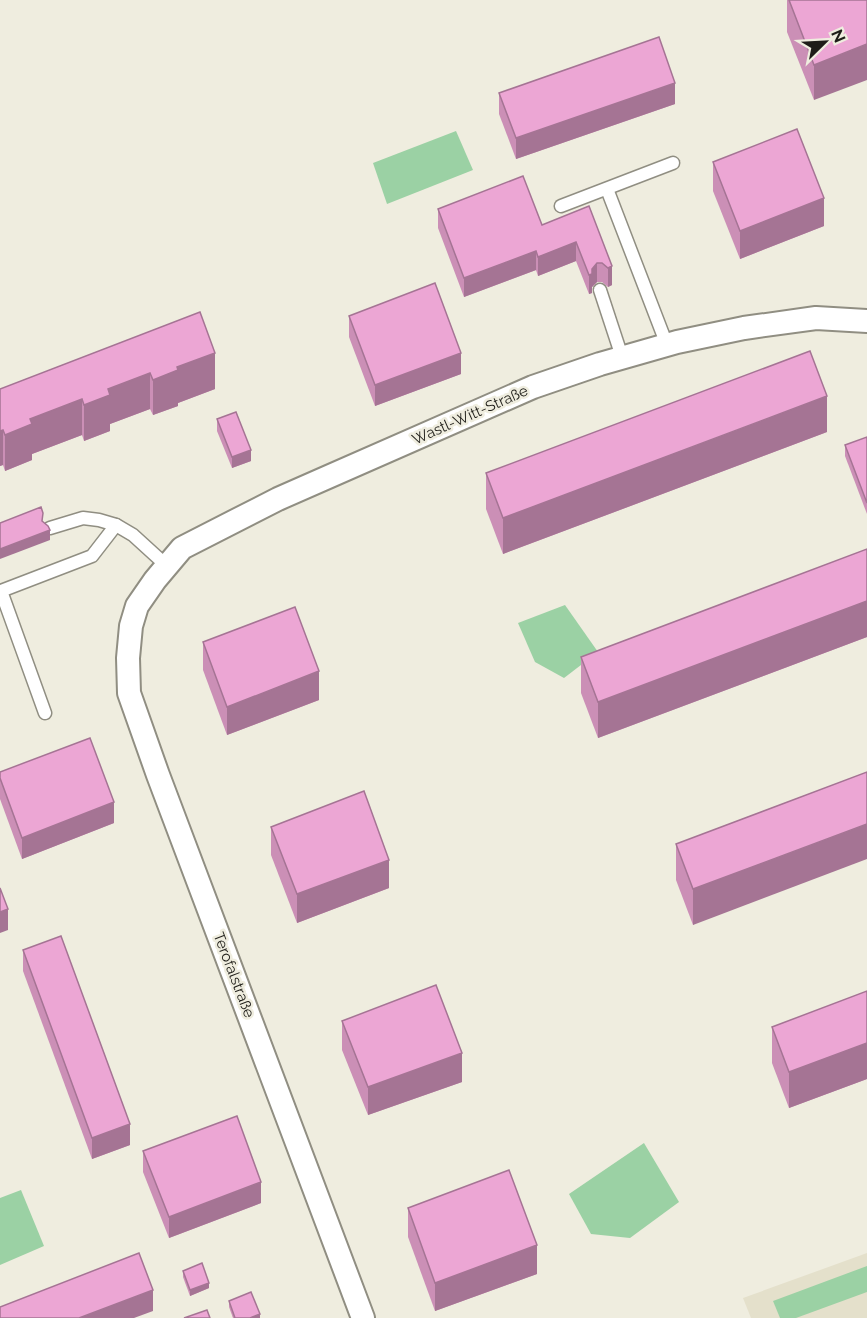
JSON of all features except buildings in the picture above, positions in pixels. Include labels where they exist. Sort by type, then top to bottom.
[{"type":"street","name":"Wastl-Witt-Straße","points":[[131,626],[137,606],[182,548],[297,491],[532,387],[622,357],[744,328],[816,318],[867,321]]},
{"type":"street","name":"Terofalstraße","points":[[131,626],[128,658],[129,693],[133,705],[363,1318]]},
{"type":"lane","points":[[561,206],[673,163]]},
{"type":"lane","points":[[607,189],[667,345]]},
{"type":"lane","points":[[600,290],[622,357]]},
{"type":"lane","points":[[50,528],[83,518],[116,525],[133,535],[167,566]]},
{"type":"lane","points":[[45,713],[1,591],[92,555],[116,525]]},
{"type":"shaded area","points":[[867,1253],[867,1318],[751,1318],[743,1298]]},
{"type":"green space","points":[[456,131],[473,170],[387,204],[373,163]]},
{"type":"green space","points":[[565,605],[598,652],[564,678],[535,662],[518,623]]},
{"type":"green space","points":[[644,1143],[679,1202],[630,1238],[591,1234],[569,1194]]},
{"type":"green space","points":[[21,1190],[44,1246],[0,1265],[0,1198]]},
{"type":"green space","points":[[867,1266],[867,1292],[796,1318],[780,1318],[773,1301]]}]
